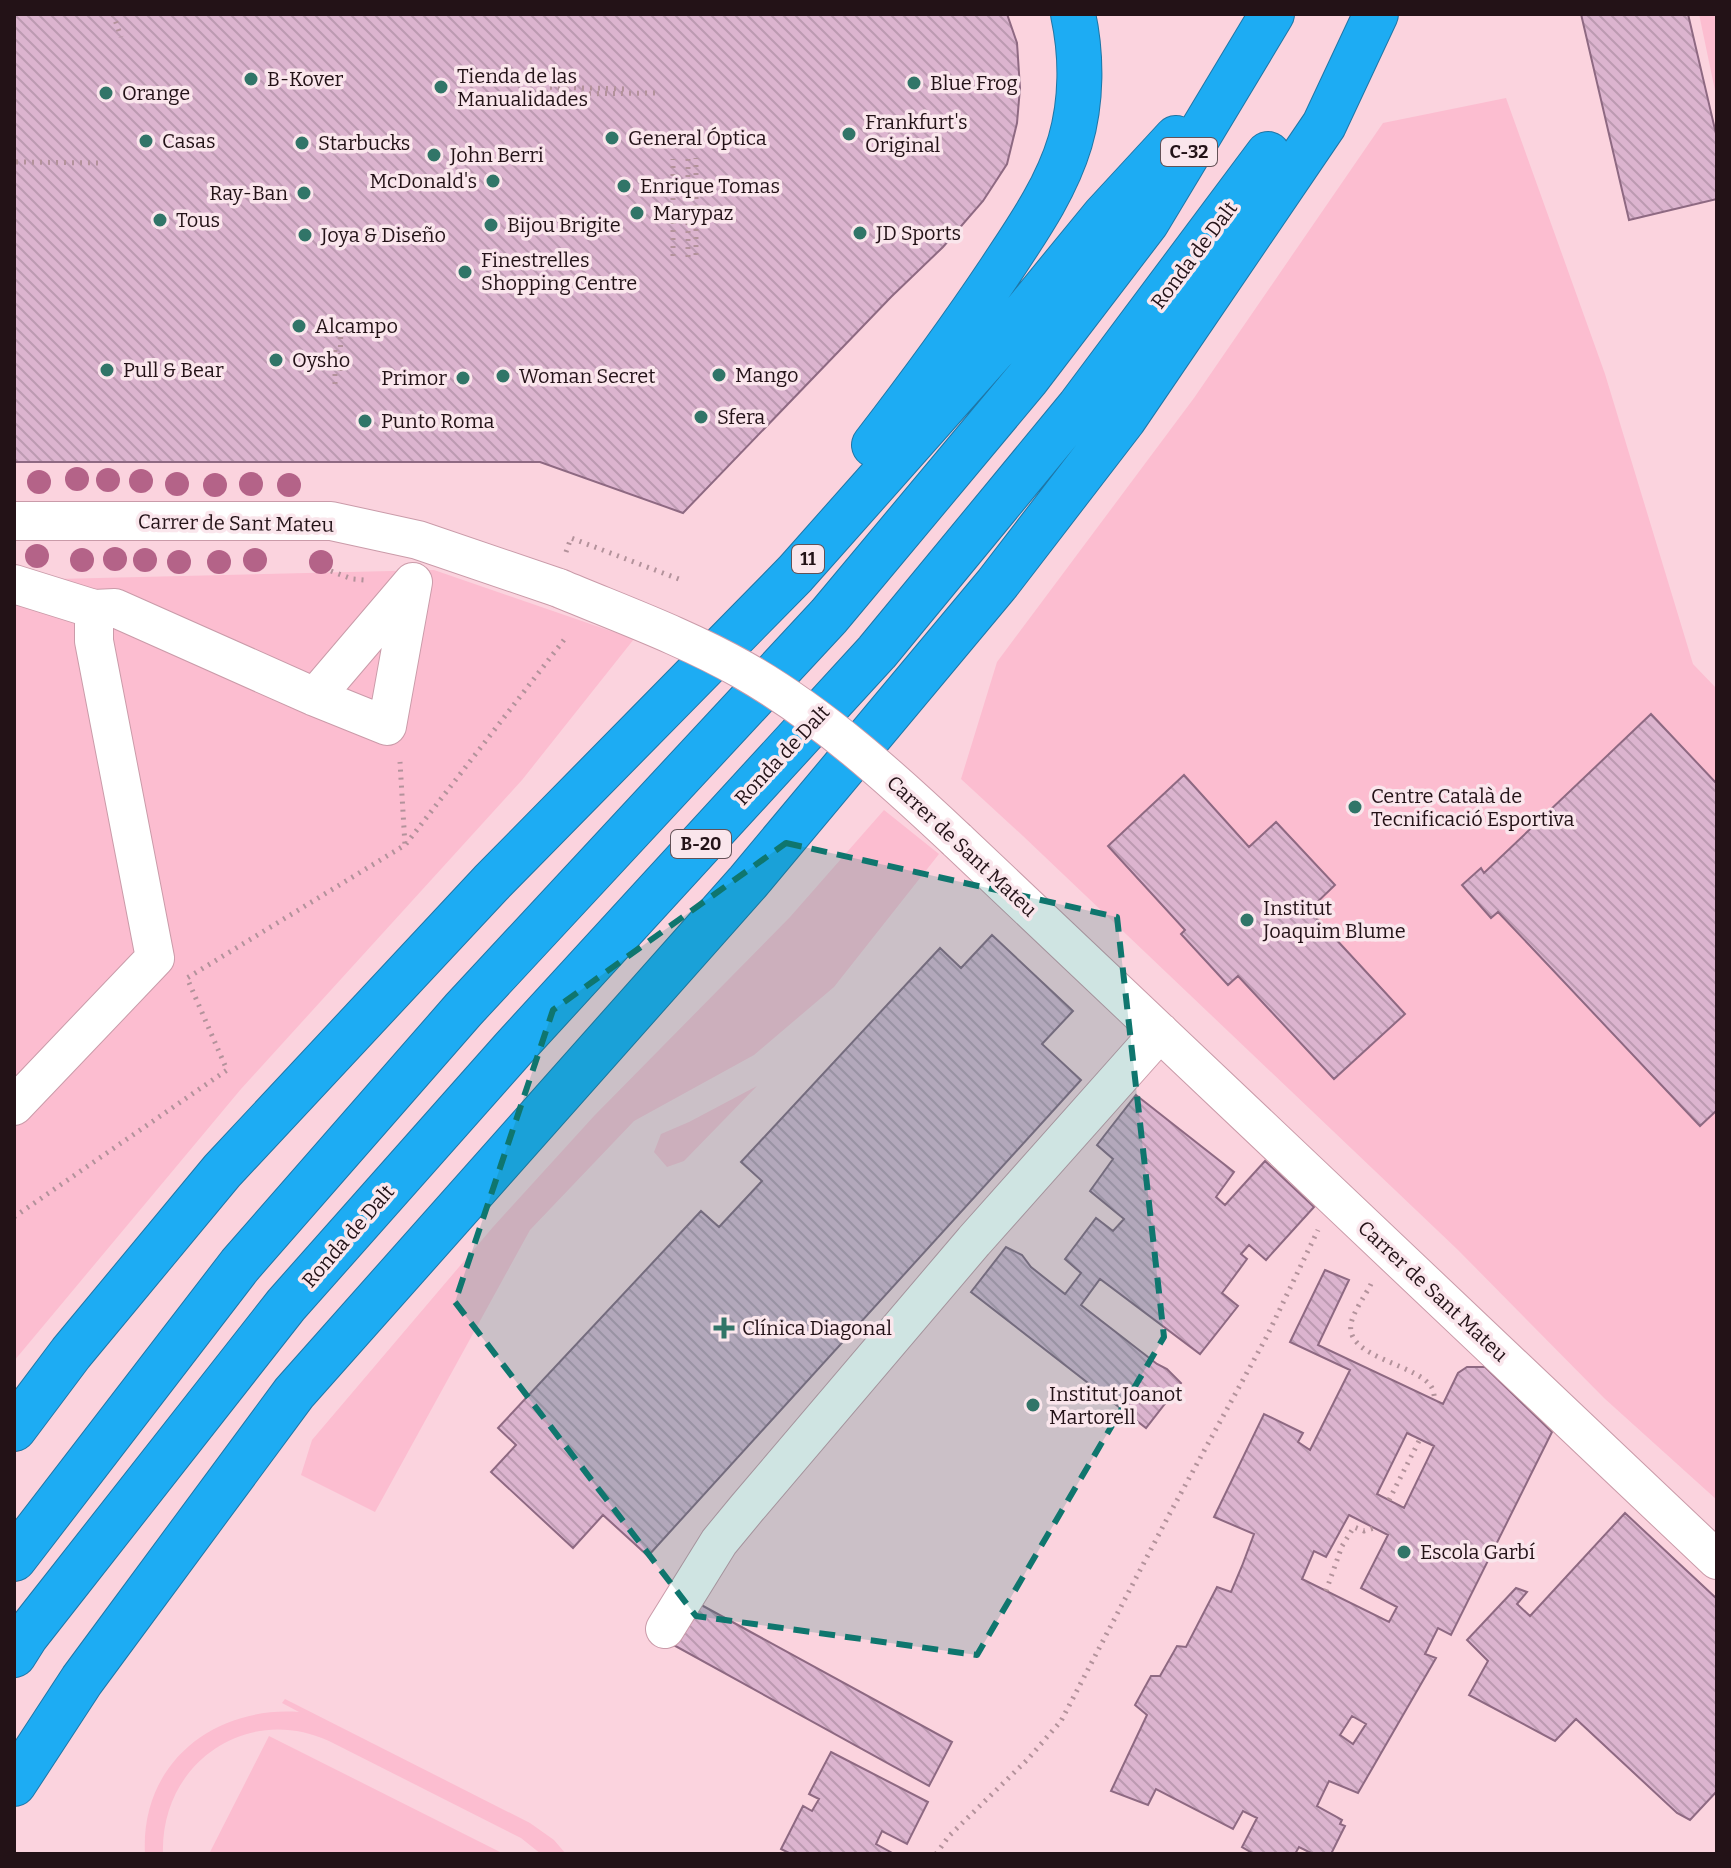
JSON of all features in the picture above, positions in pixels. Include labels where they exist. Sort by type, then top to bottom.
[{"type":"highway","points":[[14,1429],[71,1353],[222,1171],[491,883],[620,722],[754,585],[806,527],[869,451],[971,315],[1035,218],[1070,142],[1080,68],[1073,14]]},
{"type":"highway","points":[[1231,82],[1272,14]]},
{"type":"highway","name":"Ronda de Dalt","points":[[14,1655],[35,1623],[286,1305],[523,1037],[877,652],[1079,407],[1237,198],[1365,14]]},
{"type":"highway","points":[[14,1784],[82,1680],[294,1393],[748,882],[997,584],[1124,419],[1324,125],[1376,14]]},
{"type":"highway","name":"11","points":[[491,883],[795,574],[1000,343],[1104,216],[1231,82]]},
{"type":"highway","name":"C-32","points":[[14,1559],[240,1265],[463,1010],[829,616],[1027,379],[1147,222],[1231,82]]},
{"type":"street","name":"Carrer de Sant Mateu","points":[[14,521],[331,521],[562,572],[665,632],[744,671],[786,697],[876,766],[957,840],[1717,1560]]},
{"type":"street","points":[[14,584],[94,609],[115,608],[315,697]]},
{"type":"street","points":[[14,1106],[155,958],[94,641],[94,609]]},
{"type":"street","points":[[665,1629],[719,1542],[747,1508],[974,1241],[1160,1032]]},
{"type":"path","points":[[114,14],[122,36]]},
{"type":"path","points":[[542,87],[629,89]]},
{"type":"path","points":[[565,94],[655,93]]},
{"type":"path","points":[[696,158],[696,255]]},
{"type":"path","points":[[673,159],[673,256]]},
{"type":"path","points":[[688,159],[688,257]]},
{"type":"path","points":[[15,163],[100,164]]},
{"type":"path","points":[[340,371],[341,320]]},
{"type":"path","points":[[335,346],[335,384]]},
{"type":"path","points":[[562,572],[571,538],[684,581]]},
{"type":"path","points":[[331,571],[352,579]]},
{"type":"path","points":[[14,1217],[227,1070],[187,978],[405,845],[567,636]]},
{"type":"path","points":[[400,762],[405,845]]},
{"type":"path","points":[[936,1854],[949,1836],[1027,1760],[1061,1721],[1267,1336],[1333,1197]]},
{"type":"path","points":[[1374,1280],[1351,1324],[1352,1337],[1361,1347],[1420,1377],[1431,1386],[1435,1400]]},
{"type":"path","points":[[1389,1500],[1420,1439]]},
{"type":"path","points":[[1326,1591],[1342,1546],[1354,1527],[1364,1531],[1374,1528]]},
{"type":"highlighted area","points":[[786,843],[1117,917],[1164,1337],[977,1655],[696,1616],[455,1302],[553,1010]]},
{"type":"shaded area","points":[[1699,14],[1717,14],[1717,100]]},
{"type":"shaded area","name":"Centre Català de Tecnificació Esportiva","points":[[1506,98],[1605,374],[1693,664],[1717,689],[1717,1500],[1604,1398],[1458,1250],[961,779],[997,662],[1194,398],[1383,123]]},
{"type":"shaded area","points":[[434,570],[634,639],[522,780],[241,1089],[14,1361],[14,580]]},
{"type":"shaded area","points":[[884,810],[939,854],[834,987],[754,1055],[634,1121],[530,1230],[375,1512],[301,1475],[312,1440],[493,1227],[594,1116],[790,917]]},
{"type":"shaded area","points":[[757,1086],[684,1161],[667,1167],[654,1152],[661,1134]]},
{"type":"shaded area","points":[[285,1699],[530,1823],[554,1840],[566,1854],[541,1854],[521,1838],[329,1741],[298,1731],[268,1730],[239,1736],[214,1750],[192,1769],[176,1793],[166,1822],[163,1854],[145,1854],[147,1822],[155,1793],[169,1768],[188,1747],[211,1731],[238,1719],[267,1713],[299,1712],[282,1703]]},
{"type":"shaded area","points":[[269,1736],[504,1854],[209,1854]]},
{"type":"building","name":"Finestrelles Shopping Centre","points":[[14,14],[1007,14],[1017,43],[1020,88],[1017,123],[1007,164],[983,201],[943,247],[683,513],[540,462],[14,462]]},
{"type":"building","points":[[1581,14],[1688,14],[1717,138],[1717,199],[1629,220]]},
{"type":"building","points":[[1651,714],[1717,784],[1717,1110],[1700,1126],[1498,912],[1491,918],[1462,885],[1481,868],[1484,873]]},
{"type":"building","name":"Institut Joaquim Blume","points":[[1184,775],[1249,847],[1276,822],[1335,885],[1309,910],[1405,1014],[1334,1079],[1238,976],[1228,985],[1181,934],[1185,930],[1108,846]]},
{"type":"building","name":"Clínica Diagonal","points":[[992,935],[1073,1011],[1042,1044],[1081,1080],[648,1556],[603,1515],[573,1548],[491,1472],[516,1445],[498,1428],[701,1211],[719,1227],[762,1181],[741,1162],[940,948],[961,968]]},
{"type":"building","points":[[1136,1095],[1234,1172],[1216,1197],[1225,1205],[1265,1161],[1314,1207],[1266,1260],[1249,1245],[1241,1254],[1247,1259],[1222,1293],[1238,1306],[1200,1354],[1100,1279],[1081,1305],[1167,1369],[1181,1383],[1146,1428],[971,1292],[1006,1247],[1022,1255],[1031,1267],[1065,1294],[1081,1273],[1065,1259],[1096,1218],[1113,1231],[1124,1219],[1090,1191],[1113,1159],[1097,1145]]},
{"type":"building","points":[[1325,1270],[1349,1280],[1318,1345],[1443,1404],[1458,1373],[1467,1367],[1485,1367],[1552,1432],[1451,1635],[1438,1628],[1425,1654],[1436,1658],[1358,1793],[1329,1781],[1317,1806],[1342,1820],[1340,1824],[1345,1826],[1331,1854],[1313,1854],[1299,1847],[1295,1854],[1254,1854],[1242,1847],[1257,1818],[1243,1811],[1233,1829],[1156,1789],[1148,1805],[1111,1791],[1147,1715],[1135,1705],[1151,1676],[1160,1676],[1177,1646],[1186,1647],[1217,1587],[1231,1592],[1242,1566],[1254,1534],[1214,1517],[1264,1414],[1303,1433],[1298,1442],[1310,1450],[1350,1370],[1290,1342]],"holes":[[[1407,1433],[1434,1446],[1404,1508],[1377,1494]],[[1349,1515],[1388,1535],[1361,1588],[1397,1607],[1389,1622],[1302,1579],[1314,1551],[1326,1557]],[[1352,1716],[1366,1724],[1353,1744],[1340,1735]]]},
{"type":"building","points":[[1625,1513],[1717,1599],[1717,1791],[1690,1820],[1677,1813],[1576,1719],[1555,1741],[1469,1695],[1488,1661],[1467,1640],[1516,1588],[1527,1592],[1517,1604],[1530,1616]]},
{"type":"building","points":[[694,1601],[952,1742],[929,1786],[670,1643]]},
{"type":"building","points":[[831,1752],[928,1802],[907,1844],[882,1831],[876,1844],[894,1854],[791,1854],[781,1849],[803,1806],[812,1811],[819,1799],[809,1794]]},
{"type":"place","name":"B-Kover","points":[[251,79]]},
{"type":"place","name":"Blue Frog","points":[[914,83]]},
{"type":"place","name":"Tienda de las Manualidades","points":[[441,87]]},
{"type":"place","name":"Orange","points":[[106,93]]},
{"type":"place","name":"Frankfurt's Original","points":[[849,134]]},
{"type":"place","name":"General Óptica","points":[[612,138]]},
{"type":"place","name":"Casas","points":[[146,141]]},
{"type":"place","name":"Starbucks","points":[[302,143]]},
{"type":"place","name":"John Berri","points":[[434,155]]},
{"type":"place","name":"McDonald's","points":[[493,181]]},
{"type":"place","name":"Enrique Tomas","points":[[624,186]]},
{"type":"place","name":"Ray-Ban","points":[[304,193]]},
{"type":"place","name":"Marypaz","points":[[637,213]]},
{"type":"place","name":"Tous","points":[[160,220]]},
{"type":"place","name":"Bijou Brigite","points":[[491,225]]},
{"type":"place","name":"JD Sports","points":[[860,233]]},
{"type":"place","name":"Joya & Diseño","points":[[305,235]]},
{"type":"place","name":"Finestrelles Shopping Centre","points":[[465,272]]},
{"type":"place","name":"Alcampo","points":[[299,326]]},
{"type":"place","name":"Oysho","points":[[276,360]]},
{"type":"place","name":"Pull & Bear","points":[[107,370]]},
{"type":"place","name":"Mango","points":[[719,375]]},
{"type":"place","name":"Woman Secret","points":[[503,376]]},
{"type":"place","name":"Primor","points":[[463,378]]},
{"type":"place","name":"Sfera","points":[[701,417]]},
{"type":"place","name":"Punto Roma","points":[[365,421]]},
{"type":"place","name":"Centre Català de Tecnificació Esportiva","points":[[1355,807]]},
{"type":"place","name":"Institut Joaquim Blume","points":[[1247,920]]},
{"type":"place","name":"Clínica Diagonal","points":[[724,1328]]},
{"type":"place","name":"Institut Joanot Martorell","points":[[1033,1405]]},
{"type":"place","name":"Escola Garbí","points":[[1404,1552]]}]
